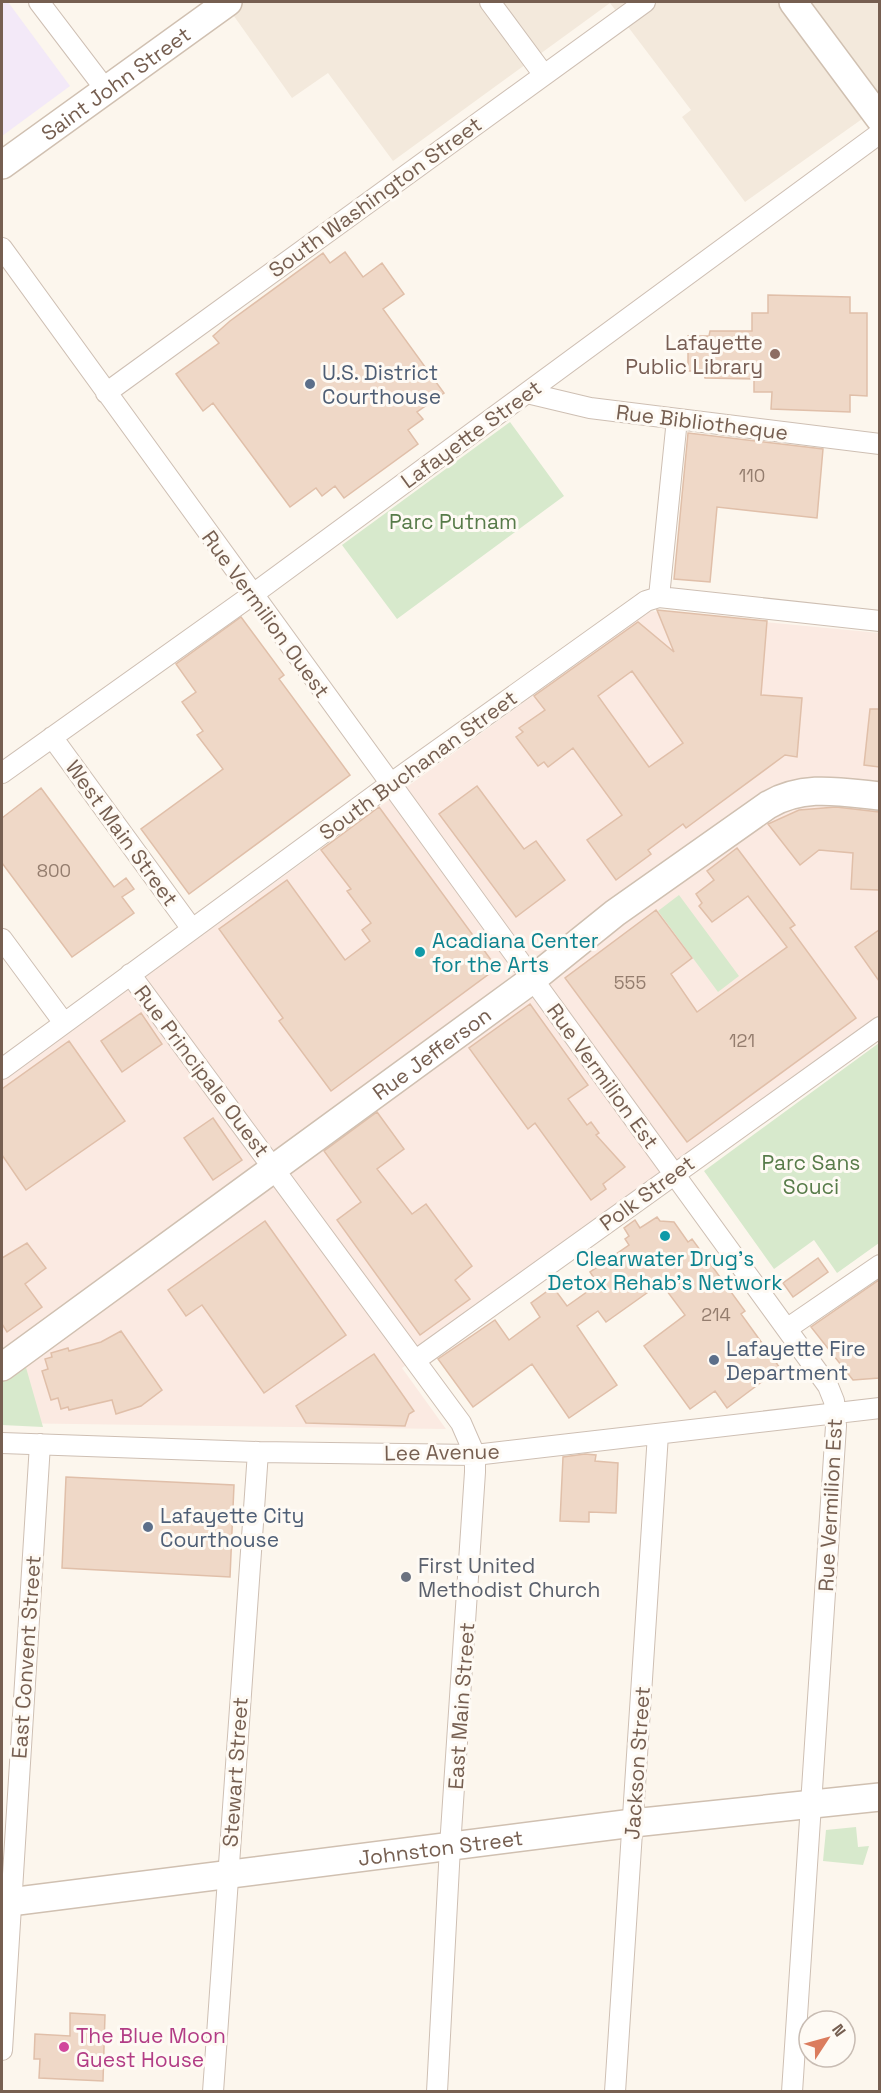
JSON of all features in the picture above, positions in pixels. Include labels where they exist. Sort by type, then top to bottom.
[{"type":"street","points":[[39,2],[106,90]]},
{"type":"street","name":"Saint John Street","points":[[2,165],[228,2]]},
{"type":"street","points":[[490,2],[544,75]]},
{"type":"street","name":"South Washington Street","points":[[106,393],[645,2]]},
{"type":"street","points":[[793,2],[879,119]]},
{"type":"street","name":"Lafayette Street","points":[[2,773],[252,595],[879,133]]},
{"type":"street","name":"Rue Vermilion Ouest","points":[[2,248],[533,979]]},
{"type":"street","name":"Rue Bibliotheque","points":[[526,393],[590,408],[879,444]]},
{"type":"street","points":[[677,419],[659,597],[879,621]]},
{"type":"street","name":"South Buchanan Street","points":[[2,1069],[390,784],[646,601],[659,597]]},
{"type":"street","name":"West Main Street","points":[[52,737],[192,929]]},
{"type":"street","name":"Rue Jefferson","points":[[4,1360],[533,979],[615,913],[782,797],[811,790],[879,796]]},
{"type":"street","points":[[2,939],[64,1023]]},
{"type":"street","name":"Rue Principale Ouest","points":[[130,975],[273,1168]]},
{"type":"street","name":"Rue Vermilion Est","points":[[533,979],[788,1328],[828,1386],[836,1413],[792,2091]]},
{"type":"street","name":"Polk Street","points":[[416,1360],[879,1027]]},
{"type":"street","name":"East Main Street","points":[[273,1168],[461,1423],[475,1455],[437,2091]]},
{"type":"street","points":[[788,1328],[879,1265]]},
{"type":"street","name":"Lee Avenue","points":[[2,1443],[258,1452],[475,1455],[879,1408]]},
{"type":"street","name":"Jackson Street","points":[[615,2091],[658,1434]]},
{"type":"street","name":"East Convent Street","points":[[2,2050],[6,1902],[40,1444]]},
{"type":"street","name":"Stewart Street","points":[[213,2091],[258,1452]]},
{"type":"street","name":"Johnston Street","points":[[6,1902],[633,1823],[879,1797]]},
{"type":"shaded area","points":[[2,2],[8,2],[70,86],[2,136]]},
{"type":"shaded area","points":[[224,2],[879,2],[879,107],[745,202],[682,117],[691,110],[610,3],[393,161],[328,73],[292,98]]},
{"type":"shaded area","points":[[650,611],[879,633],[879,1022],[402,1368],[446,1429],[2,1423],[2,1080]]},
{"type":"green space","name":"Parc Putnam","points":[[510,422],[564,496],[397,619],[342,545]]},
{"type":"green space","points":[[679,895],[739,976],[718,992],[658,911]]},
{"type":"green space","name":"Parc Sans Souci","points":[[879,1043],[879,1243],[837,1273],[814,1240],[774,1269],[704,1171]]},
{"type":"green space","points":[[25,1364],[43,1427],[2,1425],[2,1381]]},
{"type":"green space","points":[[856,1827],[858,1847],[869,1846],[863,1865],[823,1861],[826,1830]]},
{"type":"building","name":"U.S. District Courthouse","points":[[345,252],[363,277],[382,263],[404,294],[383,309],[444,393],[417,412],[423,419],[408,430],[418,444],[344,498],[335,486],[322,496],[316,488],[290,507],[213,403],[203,411],[176,374],[219,343],[213,336],[230,321],[323,253],[330,263]]},
{"type":"building","name":"Lafayette Public Library","points":[[768,295],[850,297],[850,313],[867,313],[867,396],[850,395],[850,412],[771,409],[772,392],[754,392],[754,379],[705,378],[704,371],[688,371],[688,336],[709,336],[710,331],[752,331],[752,313],[768,313]]},
{"type":"building","points":[[688,433],[823,449],[817,518],[717,507],[710,582],[674,579]]},
{"type":"building","points":[[657,610],[767,621],[761,695],[802,698],[797,757],[785,755],[686,828],[683,824],[648,850],[651,854],[616,880],[587,840],[622,815],[573,748],[548,767],[544,762],[538,766],[516,737],[523,732],[519,728],[545,710],[534,696],[638,622],[674,652]],"holes":[[[632,671],[683,743],[649,767],[598,696]]]},
{"type":"building","points":[[241,617],[284,675],[279,679],[350,775],[189,894],[141,829],[223,769],[197,735],[203,731],[182,702],[196,692],[176,664]]},
{"type":"building","points":[[870,709],[879,709],[879,767],[864,765]]},
{"type":"building","points":[[477,786],[524,849],[536,841],[565,880],[516,917],[439,814]]},
{"type":"building","points":[[41,788],[114,887],[126,878],[134,889],[122,897],[134,913],[72,957],[2,863],[2,818]]},
{"type":"building","points":[[379,807],[497,968],[331,1091],[279,1021],[283,1018],[219,929],[287,880],[345,960],[370,941],[362,930],[371,923],[347,891],[351,889],[321,850]]},
{"type":"building","points":[[836,807],[879,812],[879,890],[851,889],[853,853],[819,850],[800,865],[768,824],[799,810]]},
{"type":"building","points":[[737,848],[795,925],[790,928],[856,1018],[687,1142],[565,978],[656,910],[692,958],[671,974],[697,1012],[787,947],[748,896],[712,922],[699,906],[702,903],[696,894],[714,880],[707,871]]},
{"type":"building","points":[[879,930],[879,981],[855,947]]},
{"type":"building","points":[[530,1004],[588,1085],[568,1099],[587,1125],[591,1122],[599,1133],[596,1135],[625,1167],[603,1184],[606,1189],[591,1200],[535,1123],[528,1129],[469,1048]]},
{"type":"building","points":[[141,1013],[162,1044],[122,1072],[101,1041]]},
{"type":"building","points":[[69,1041],[125,1121],[26,1190],[2,1155],[2,1089]]},
{"type":"building","points":[[377,1112],[404,1149],[377,1169],[412,1214],[426,1204],[472,1266],[455,1280],[470,1299],[420,1335],[337,1220],[361,1202],[324,1151]]},
{"type":"building","points":[[213,1118],[242,1160],[213,1180],[184,1138]]},
{"type":"building","points":[[657,1217],[660,1221],[674,1222],[688,1242],[692,1239],[745,1311],[741,1314],[780,1368],[727,1408],[715,1391],[690,1409],[644,1346],[685,1315],[661,1283],[606,1322],[598,1311],[577,1326],[617,1385],[569,1418],[532,1364],[473,1407],[438,1359],[495,1320],[509,1340],[540,1317],[531,1303],[553,1287],[567,1306],[598,1284],[590,1272],[629,1245],[625,1239],[629,1236],[624,1228],[635,1220],[640,1228]]},
{"type":"building","points":[[265,1221],[346,1335],[264,1393],[202,1305],[186,1316],[168,1290]]},
{"type":"building","points":[[27,1243],[46,1268],[25,1284],[42,1307],[7,1332],[2,1324],[2,1258]]},
{"type":"building","points":[[818,1258],[828,1272],[793,1297],[783,1283]]},
{"type":"building","points":[[879,1280],[879,1378],[853,1380],[811,1327]]},
{"type":"building","points":[[121,1331],[162,1390],[141,1406],[116,1414],[112,1400],[69,1410],[68,1407],[61,1409],[58,1398],[51,1400],[42,1371],[48,1369],[45,1359],[52,1357],[51,1353],[68,1348],[69,1351],[101,1342]]},
{"type":"building","points":[[374,1354],[414,1411],[409,1414],[405,1426],[306,1423],[296,1406]]},
{"type":"building","points":[[596,1455],[595,1461],[618,1463],[616,1513],[589,1512],[589,1522],[560,1521],[563,1457]]},
{"type":"building","name":"Lafayette City Courthouse","points":[[66,1477],[234,1485],[230,1577],[62,1568]]},
{"type":"building","points":[[70,2013],[105,2015],[103,2081],[39,2078],[40,2059],[34,2059],[35,2034],[70,2036]]},
{"type":"place","name":"Lafayette Public Library","points":[[775,354]]},
{"type":"place","name":"U.S. District Courthouse","points":[[310,384]]},
{"type":"place","name":"Acadiana Center for the Arts","points":[[420,952]]},
{"type":"place","name":"Clearwater Drug's Detox Rehab's Network","points":[[665,1236]]},
{"type":"place","name":"Lafayette Fire Department","points":[[714,1360]]},
{"type":"place","name":"Lafayette City Courthouse","points":[[148,1527]]},
{"type":"place","name":"First United Methodist Church","points":[[406,1577]]},
{"type":"place","name":"The Blue Moon Guest House","points":[[64,2047]]}]
